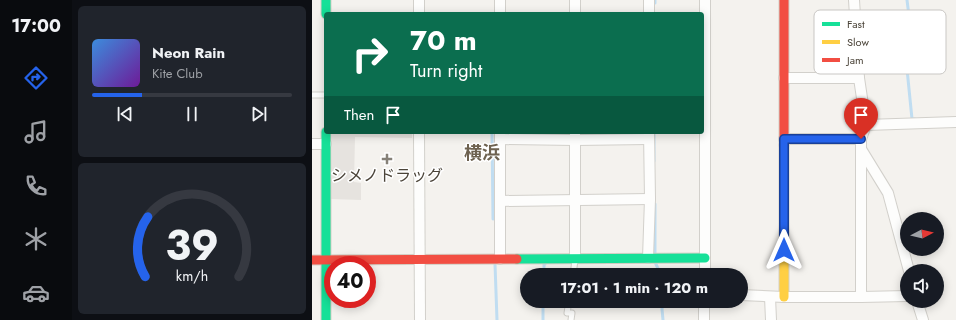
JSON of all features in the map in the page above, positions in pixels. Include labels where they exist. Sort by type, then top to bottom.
[{"type":"street","points":[[326,0],[326,12]]},
{"type":"street","points":[[419,0],[419,12]]},
{"type":"street","points":[[500,0],[500,12]]},
{"type":"street","points":[[575,0],[575,12]]},
{"type":"street","points":[[649,0],[649,12]]},
{"type":"street","points":[[705,0],[705,268]]},
{"type":"street","points":[[784,0],[784,297]]},
{"type":"street","points":[[854,0],[855,10]]},
{"type":"street","points":[[859,74],[866,125],[861,144],[860,297]]},
{"type":"street","points":[[784,78],[859,78]]},
{"type":"street","points":[[866,125],[956,122]]},
{"type":"street","points":[[326,134],[326,256]]},
{"type":"street","points":[[419,134],[420,320]]},
{"type":"street","points":[[500,260],[500,135],[649,136],[653,258]]},
{"type":"street","points":[[575,136],[575,259]]},
{"type":"street","points":[[784,139],[861,144]]},
{"type":"street","points":[[312,144],[326,144]]},
{"type":"street","points":[[861,144],[888,193],[907,264]]},
{"type":"street","points":[[500,201],[650,198]]},
{"type":"street","points":[[376,260],[705,258]]},
{"type":"street","points":[[312,260],[324,260]]},
{"type":"street","points":[[748,295],[770,297],[900,296]]},
{"type":"street","points":[[770,297],[770,320]]},
{"type":"street","points":[[326,308],[326,320]]},
{"type":"street","points":[[704,308],[704,320]]},
{"type":"street","points":[[919,308],[922,320]]},
{"type":"lane","points":[[312,95],[324,95]]},
{"type":"lane","points":[[574,268],[575,259]]},
{"type":"lane","points":[[568,308],[567,313],[572,313],[571,320]]},
{"type":"shaded area","points":[[332,134],[412,134],[412,138],[355,137],[354,182],[361,183],[361,200],[331,199]]},
{"type":"waterway","points":[[907,0],[908,10]]},
{"type":"waterway","points":[[908,74],[912,119],[915,119]]},
{"type":"waterway","points":[[492,134],[493,219]]},
{"type":"waterway","points":[[654,134],[654,161]]},
{"type":"waterway","points":[[655,204],[655,255]]},
{"type":"waterway","points":[[655,262],[658,268]]},
{"type":"waterway","points":[[495,264],[497,320]]},
{"type":"waterway","points":[[544,268],[545,264]]},
{"type":"waterway","points":[[543,308],[543,320]]},
{"type":"waterway","points":[[662,308],[663,320]]},
{"type":"traffic: fast","points":[[326,0],[326,12]]},
{"type":"traffic: fast","points":[[326,134],[326,320]]},
{"type":"traffic: fast","points":[[517,259],[705,258]]},
{"type":"traffic: slow","points":[[784,145],[784,297]]},
{"type":"traffic: jam","points":[[784,0],[784,145]]},
{"type":"traffic: jam","points":[[312,260],[517,259]]},
{"type":"place","name":"シメノドラッグ","points":[[387,159]]},
{"type":"district","name":"横浜","points":[[482,153]]},
{"type":"route","points":[[784,250],[784,139],[861,139]]}]
